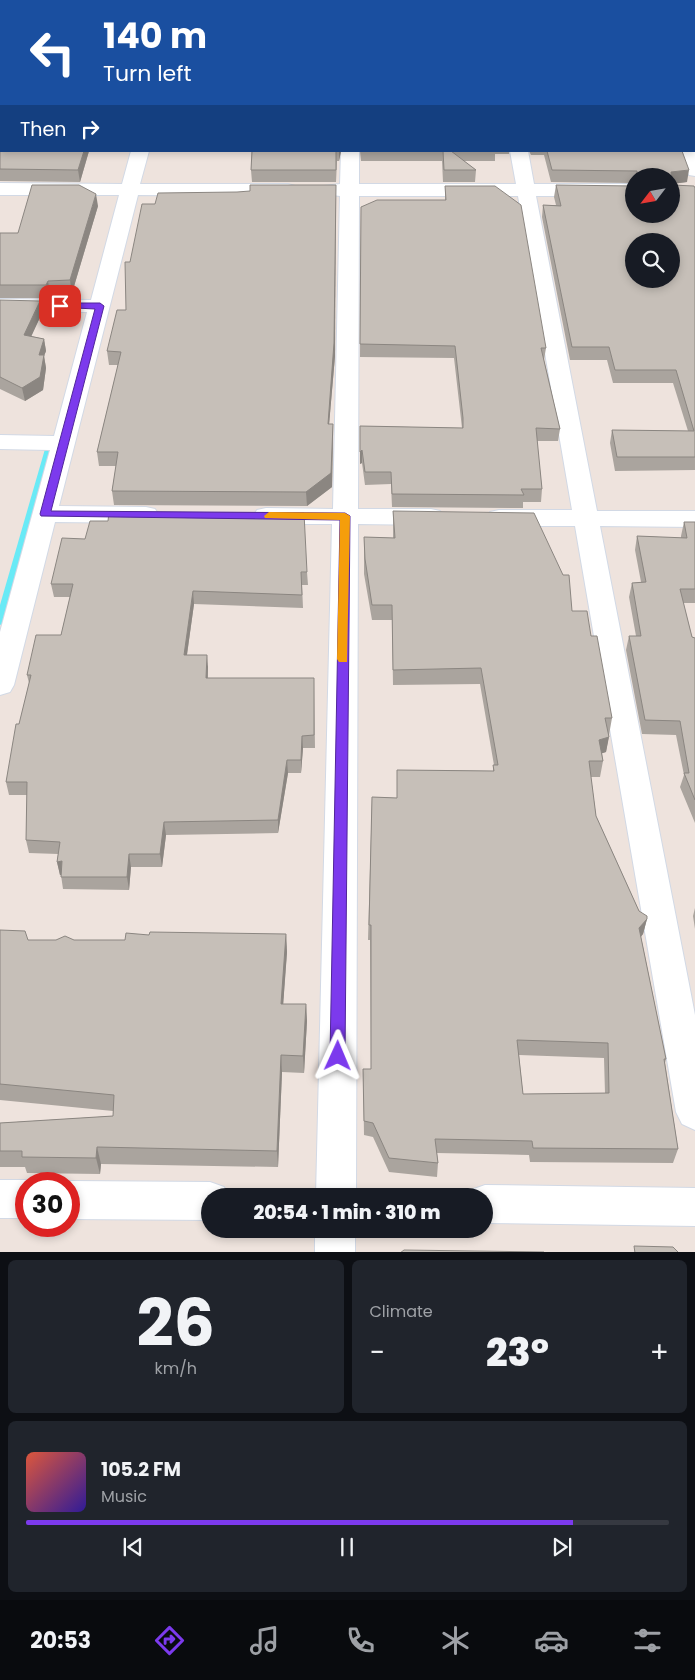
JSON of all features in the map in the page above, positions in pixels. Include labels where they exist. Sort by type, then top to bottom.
[{"type":"street","points":[[0,685],[140,152]]},
{"type":"street","points":[[336,1188],[350,152]]},
{"type":"street","points":[[518,152],[695,1112]]},
{"type":"street","points":[[687,152],[695,171]]},
{"type":"street","points":[[0,189],[625,190]]},
{"type":"street","points":[[0,305],[100,306]]},
{"type":"street","points":[[0,442],[64,443]]},
{"type":"street","points":[[45,514],[165,515]]},
{"type":"street","points":[[245,516],[451,517]]},
{"type":"street","points":[[480,518],[695,520]]},
{"type":"street","points":[[0,1199],[15,1199]]},
{"type":"street","points":[[80,1200],[201,1201]]},
{"type":"street","points":[[493,1204],[695,1207]]},
{"type":"street","points":[[335,1252],[336,1238]]},
{"type":"building","points":[[0,152],[84,152],[78,170],[0,169]]},
{"type":"building","points":[[252,152],[336,152],[336,170],[251,170]]},
{"type":"building","points":[[443,152],[452,152],[476,170],[444,170]]},
{"type":"building","points":[[547,152],[682,152],[689,170],[680,171],[680,168],[625,168],[625,171],[552,170]]},
{"type":"building","points":[[32,185],[79,185],[96,194],[70,280],[48,281],[46,285],[0,285],[0,233],[18,233]]},
{"type":"building","points":[[250,185],[336,185],[334,343],[328,424],[333,424],[331,473],[306,492],[112,491],[118,452],[97,452],[121,352],[107,351],[117,310],[126,310],[125,262],[130,262],[142,204],[155,204],[158,193],[250,191]]},
{"type":"building","points":[[556,185],[625,186],[625,223],[680,223],[680,185],[694,186],[695,457],[617,457],[612,430],[694,431],[676,370],[615,370],[609,347],[572,347],[543,205],[561,206]]},
{"type":"building","points":[[445,186],[495,186],[521,205],[546,348],[541,348],[560,429],[536,428],[542,489],[521,489],[524,495],[392,494],[391,472],[365,472],[362,450],[360,452],[360,426],[463,428],[455,346],[360,344],[361,207],[377,200],[446,200]]},
{"type":"building","points":[[0,300],[40,301],[24,335],[44,339],[39,355],[44,355],[40,377],[22,388],[0,377]]},
{"type":"building","points":[[393,511],[534,513],[563,575],[569,575],[572,611],[587,611],[591,636],[597,636],[612,718],[605,718],[609,737],[599,740],[603,761],[589,761],[596,816],[639,911],[647,916],[647,919],[639,928],[666,1059],[664,1059],[678,1149],[533,1148],[532,1141],[435,1139],[438,1163],[389,1158],[373,1123],[364,1121],[363,1069],[371,1069],[371,925],[369,925],[372,797],[397,798],[397,770],[494,771],[493,765],[498,765],[481,668],[393,670],[392,605],[372,605],[365,559],[364,537],[395,538]],"holes":[[[517,1040],[608,1043],[609,1093],[523,1094]]]},
{"type":"building","points":[[109,512],[304,513],[307,572],[301,572],[302,595],[193,591],[184,655],[207,655],[206,678],[314,678],[314,735],[302,736],[301,760],[287,760],[278,820],[164,822],[160,854],[129,854],[127,877],[61,877],[62,861],[57,862],[60,842],[26,840],[27,782],[6,782],[16,724],[19,724],[31,675],[27,675],[36,635],[61,635],[73,584],[51,584],[62,538],[85,539],[90,521],[108,521]]},
{"type":"building","points":[[684,522],[695,522],[695,589],[680,589],[692,637],[695,638],[695,800],[684,773],[689,773],[680,721],[645,720],[629,636],[641,636],[632,583],[646,582],[637,536],[687,538]]},
{"type":"building","points":[[0,930],[25,931],[28,940],[56,940],[65,936],[74,940],[125,940],[126,933],[149,935],[150,932],[286,934],[281,1004],[306,1004],[303,1056],[281,1055],[277,1151],[97,1147],[96,1158],[22,1157],[22,1151],[0,1151],[0,1123],[113,1116],[114,1095],[0,1084]]},
{"type":"building","points":[[634,1246],[673,1247],[678,1252],[635,1252]]},
{"type":"building","points":[[404,1250],[544,1252],[401,1252]]},
{"type":"waterway","points":[[0,622],[49,449]]},
{"type":"slow traffic","points":[[269,516],[345,516],[343,659]]},
{"type":"route","points":[[60,306],[100,306],[45,514],[345,516],[338,1056]]}]
